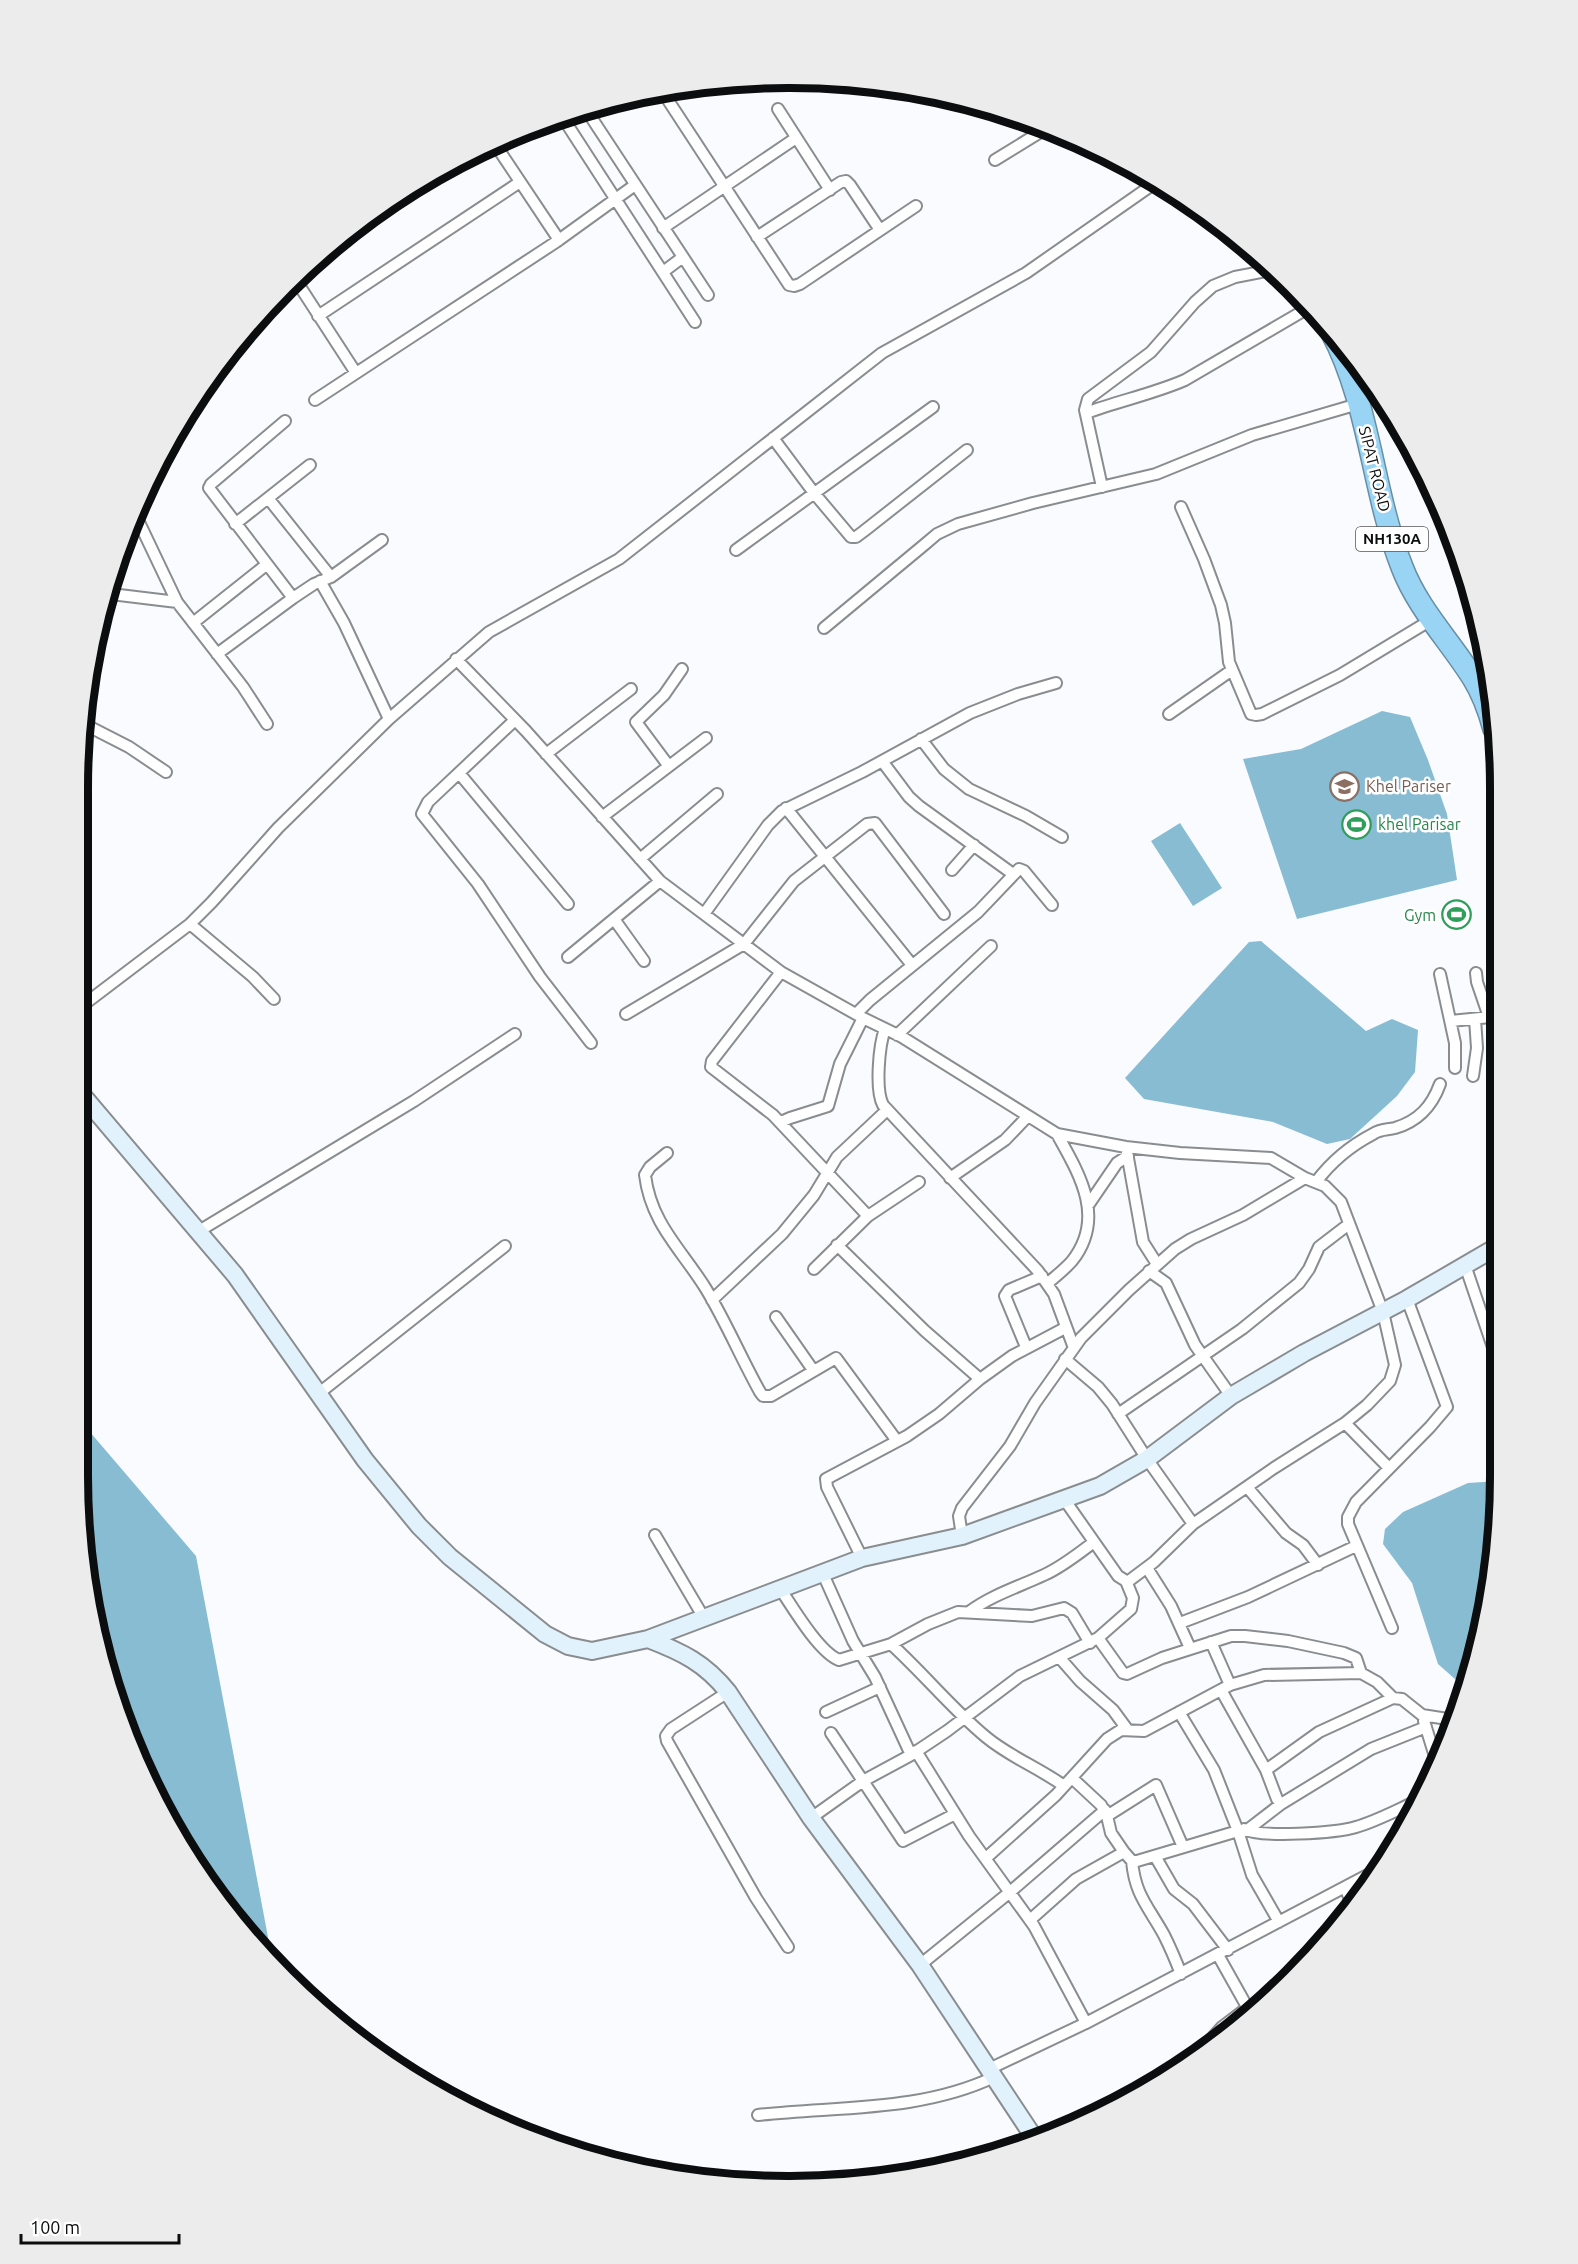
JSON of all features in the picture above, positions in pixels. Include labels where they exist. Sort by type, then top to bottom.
[{"type":"highway","name":"SIPAT ROAD","points":[[1344,362],[1351,378],[1390,533],[1402,568],[1431,620],[1473,678],[1484,699]]},
{"type":"highway","name":"SIPAT ROAD","points":[[1370,399],[1412,557],[1435,603],[1478,665]]},
{"type":"street","points":[[668,99],[784,280],[794,286],[916,206]]},
{"type":"street","points":[[778,109],[830,190]]},
{"type":"street","points":[[591,117],[708,295]]},
{"type":"street","points":[[567,125],[695,322]]},
{"type":"street","points":[[995,160],[1037,134]]},
{"type":"street","points":[[663,228],[796,138]]},
{"type":"street","points":[[500,152],[559,240]]},
{"type":"street","points":[[757,237],[841,182],[846,181],[879,230]]},
{"type":"street","points":[[318,316],[520,182]]},
{"type":"street","points":[[315,400],[559,240],[635,185]]},
{"type":"street","points":[[88,1001],[190,924],[278,828],[389,719],[489,632],[619,559],[882,353],[1026,273],[1148,188]]},
{"type":"street","points":[[663,272],[683,257]]},
{"type":"street","points":[[1101,488],[1085,404],[1092,395],[1142,360],[1213,286],[1235,277],[1261,272]]},
{"type":"street","points":[[300,288],[356,373]]},
{"type":"street","points":[[1086,413],[1185,380],[1301,312]]},
{"type":"street","points":[[824,628],[947,528],[1033,503],[1101,488],[1174,468],[1261,432],[1358,404]]},
{"type":"street","points":[[736,550],[933,407]]},
{"type":"street","points":[[285,421],[209,488],[293,598]]},
{"type":"street","points":[[773,438],[814,494],[846,534],[851,537],[856,537],[967,450]]},
{"type":"street","points":[[235,524],[310,465]]},
{"type":"street","points":[[268,498],[326,579],[389,719]]},
{"type":"street","points":[[1181,507],[1221,605],[1229,662],[1248,710],[1256,716],[1340,675],[1431,620]]},
{"type":"street","points":[[140,525],[177,602],[267,724]]},
{"type":"street","points":[[217,654],[293,598],[326,579],[382,540]]},
{"type":"street","points":[[193,623],[266,565]]},
{"type":"street","points":[[116,595],[177,602]]},
{"type":"street","points":[[456,659],[515,720],[660,881],[782,972],[897,1035],[1057,1134],[1127,1152],[1271,1158],[1324,1186],[1341,1202],[1383,1312],[1394,1356],[1394,1372],[1382,1390],[1345,1424],[1193,1524],[1147,1568],[1126,1581]]},
{"type":"street","points":[[668,765],[636,722],[664,694],[682,669]]},
{"type":"street","points":[[1169,714],[1232,670]]},
{"type":"street","points":[[704,914],[768,825],[786,808],[991,704],[1056,683]]},
{"type":"street","points":[[546,754],[631,689]]},
{"type":"street","points":[[515,720],[428,802],[422,814],[478,884],[540,977],[591,1043]]},
{"type":"street","points":[[91,728],[129,747],[166,772]]},
{"type":"street","points":[[602,817],[706,738]]},
{"type":"street","points":[[921,739],[944,769],[969,789],[1026,816],[1062,837]]},
{"type":"street","points":[[882,761],[909,798],[1014,874]]},
{"type":"street","points":[[459,773],[568,904]]},
{"type":"street","points":[[640,859],[717,794]]},
{"type":"street","points":[[786,808],[912,965]]},
{"type":"street","points":[[627,1014],[744,944],[788,888],[867,824],[875,823],[944,914]]},
{"type":"street","points":[[952,870],[974,845]]},
{"type":"street","points":[[781,1122],[828,1106],[840,1064],[859,1016],[870,1000],[982,908],[1019,869],[1024,871],[1052,905]]},
{"type":"street","points":[[568,957],[660,881]]},
{"type":"street","points":[[614,919],[644,962]]},
{"type":"street","points":[[190,924],[253,977],[274,999]]},
{"type":"street","points":[[897,1035],[991,946]]},
{"type":"street","points":[[782,972],[711,1063],[714,1071],[767,1109],[781,1122],[868,1216]]},
{"type":"street","points":[[1476,973],[1490,1007]]},
{"type":"street","points":[[1440,974],[1455,1043],[1455,1068]]},
{"type":"street","points":[[1451,1022],[1490,1017]]},
{"type":"street","points":[[1473,1076],[1478,1048],[1475,1019]]},
{"type":"street","points":[[885,1029],[879,1048],[880,1096],[887,1110],[1013,1242],[1045,1280],[1054,1294],[1074,1348]]},
{"type":"street","points":[[199,1231],[414,1101],[515,1034]]},
{"type":"street","points":[[962,1536],[959,1516],[962,1508],[1011,1446],[1035,1403],[1065,1359],[1129,1290],[1191,1239],[1311,1180],[1373,1133],[1396,1128],[1426,1110],[1432,1104],[1440,1084]]},
{"type":"street","points":[[88,1102],[235,1275],[365,1460],[418,1526],[450,1557],[545,1634],[568,1646],[592,1651],[648,1639],[862,1558],[962,1536],[1100,1486],[1147,1459],[1232,1396],[1304,1353],[1407,1299],[1490,1251]]},
{"type":"street","points":[[712,1300],[782,1234],[814,1195],[837,1157],[887,1110]]},
{"type":"street","points":[[950,1178],[1005,1140],[1028,1116]]},
{"type":"street","points":[[1026,1347],[1005,1296],[1009,1290],[1045,1280],[1071,1262],[1079,1251],[1088,1224],[1089,1204],[1077,1171],[1057,1134]]},
{"type":"street","points":[[1089,1204],[1127,1152]]},
{"type":"street","points":[[1127,1152],[1143,1242],[1153,1268],[1170,1290],[1184,1324],[1202,1357],[1232,1396]]},
{"type":"street","points":[[667,1153],[647,1171],[646,1180],[663,1228],[712,1300],[746,1368],[763,1396],[771,1396],[836,1358],[897,1441]]},
{"type":"street","points":[[814,1269],[868,1216],[919,1182]]},
{"type":"street","points":[[1118,1414],[1202,1357],[1299,1283],[1309,1269],[1319,1247],[1349,1224]]},
{"type":"street","points":[[837,1245],[925,1331],[980,1379]]},
{"type":"street","points":[[318,1394],[505,1246]]},
{"type":"street","points":[[1465,1265],[1490,1339]]},
{"type":"street","points":[[1392,1628],[1348,1524],[1352,1508],[1447,1407],[1407,1299]]},
{"type":"street","points":[[776,1317],[813,1370]]},
{"type":"street","points":[[862,1558],[827,1487],[826,1479],[923,1426],[980,1379],[1026,1347],[1065,1328]]},
{"type":"street","points":[[1065,1359],[1098,1387],[1193,1524]]},
{"type":"street","points":[[1345,1424],[1389,1468]]},
{"type":"street","points":[[1247,1487],[1286,1533],[1303,1545],[1318,1565]]},
{"type":"street","points":[[811,1818],[863,1781],[914,1753],[1020,1676],[1094,1640],[1131,1609],[1133,1598],[1126,1581],[1118,1576],[1064,1499]]},
{"type":"street","points":[[655,1535],[704,1618]]},
{"type":"street","points":[[969,1612],[989,1599],[1065,1564],[1094,1542]]},
{"type":"street","points":[[1180,1623],[1248,1597],[1356,1546]]},
{"type":"street","points":[[1147,1568],[1180,1623],[1190,1648]]},
{"type":"street","points":[[824,1574],[853,1641],[914,1753],[1030,1920],[1086,2023]]},
{"type":"street","points":[[781,1590],[803,1624],[828,1653],[839,1660],[891,1644],[946,1616],[969,1612],[1032,1616],[1064,1608],[1072,1613],[1123,1673],[1127,1674],[1162,1658],[1231,1636],[1288,1641],[1352,1656],[1358,1662],[1361,1673]]},
{"type":"street","points":[[648,1639],[693,1659],[718,1678],[729,1692],[811,1818],[920,1965],[1030,2132]]},
{"type":"street","points":[[1211,1642],[1225,1688],[1266,1770],[1276,1798],[1281,1804]]},
{"type":"street","points":[[891,1644],[965,1718],[1003,1750],[1096,1798],[1106,1813],[1111,1833],[1132,1861],[1133,1874],[1143,1903],[1163,1933],[1181,1974]]},
{"type":"street","points":[[1059,1657],[1080,1681],[1113,1710],[1127,1729]]},
{"type":"street","points":[[986,1858],[1068,1782],[1115,1732],[1127,1729],[1144,1731],[1225,1688],[1264,1675],[1361,1673],[1377,1682],[1393,1698]]},
{"type":"street","points":[[826,1713],[880,1687]]},
{"type":"street","points":[[729,1692],[670,1729],[666,1736],[667,1741],[756,1898],[788,1947]]},
{"type":"street","points":[[1266,1770],[1319,1732],[1393,1698],[1402,1699],[1422,1715],[1445,1719]]},
{"type":"street","points":[[1179,1712],[1214,1770],[1240,1828],[1252,1875],[1279,1922]]},
{"type":"street","points":[[1422,1715],[1433,1750]]},
{"type":"street","points":[[1132,1861],[1155,1856],[1240,1828],[1371,1749],[1426,1727]]},
{"type":"street","points":[[831,1733],[903,1841],[955,1814]]},
{"type":"street","points":[[920,1965],[1106,1813],[1156,1785],[1183,1847]]},
{"type":"street","points":[[1240,1828],[1277,1833],[1338,1831],[1357,1827],[1406,1806]]},
{"type":"street","points":[[1030,1920],[1076,1879],[1124,1852]]},
{"type":"street","points":[[1155,1856],[1174,1889],[1193,1904],[1223,1952],[1247,2005]]},
{"type":"street","points":[[758,2115],[807,2110],[858,2109],[928,2100],[965,2090],[991,2073],[1361,1879]]},
{"type":"street","points":[[1345,1887],[1349,1896]]},
{"type":"water","name":"khel Parisar","points":[[1382,711],[1410,717],[1447,814],[1457,880],[1297,919],[1243,759],[1301,749]]},
{"type":"water","points":[[1180,823],[1222,888],[1193,906],[1151,841]]},
{"type":"water","points":[[1261,941],[1366,1031],[1392,1019],[1418,1030],[1415,1072],[1397,1096],[1350,1139],[1327,1144],[1273,1122],[1144,1099],[1125,1078],[1249,942]]},
{"type":"water","points":[[88,1430],[196,1556],[269,1945],[233,1901],[182,1825],[142,1743],[126,1700],[112,1656],[94,1566],[90,1521]]},
{"type":"water","points":[[1490,1482],[1488,1521],[1484,1566],[1476,1612],[1458,1682],[1438,1664],[1412,1583],[1383,1544],[1385,1529],[1403,1512],[1468,1483]]},
{"type":"place","name":"Khel Pariser","points":[[1345,786]]},
{"type":"place","name":"khel Parisar","points":[[1357,824]]},
{"type":"place","name":"Gym","points":[[1457,915]]}]
